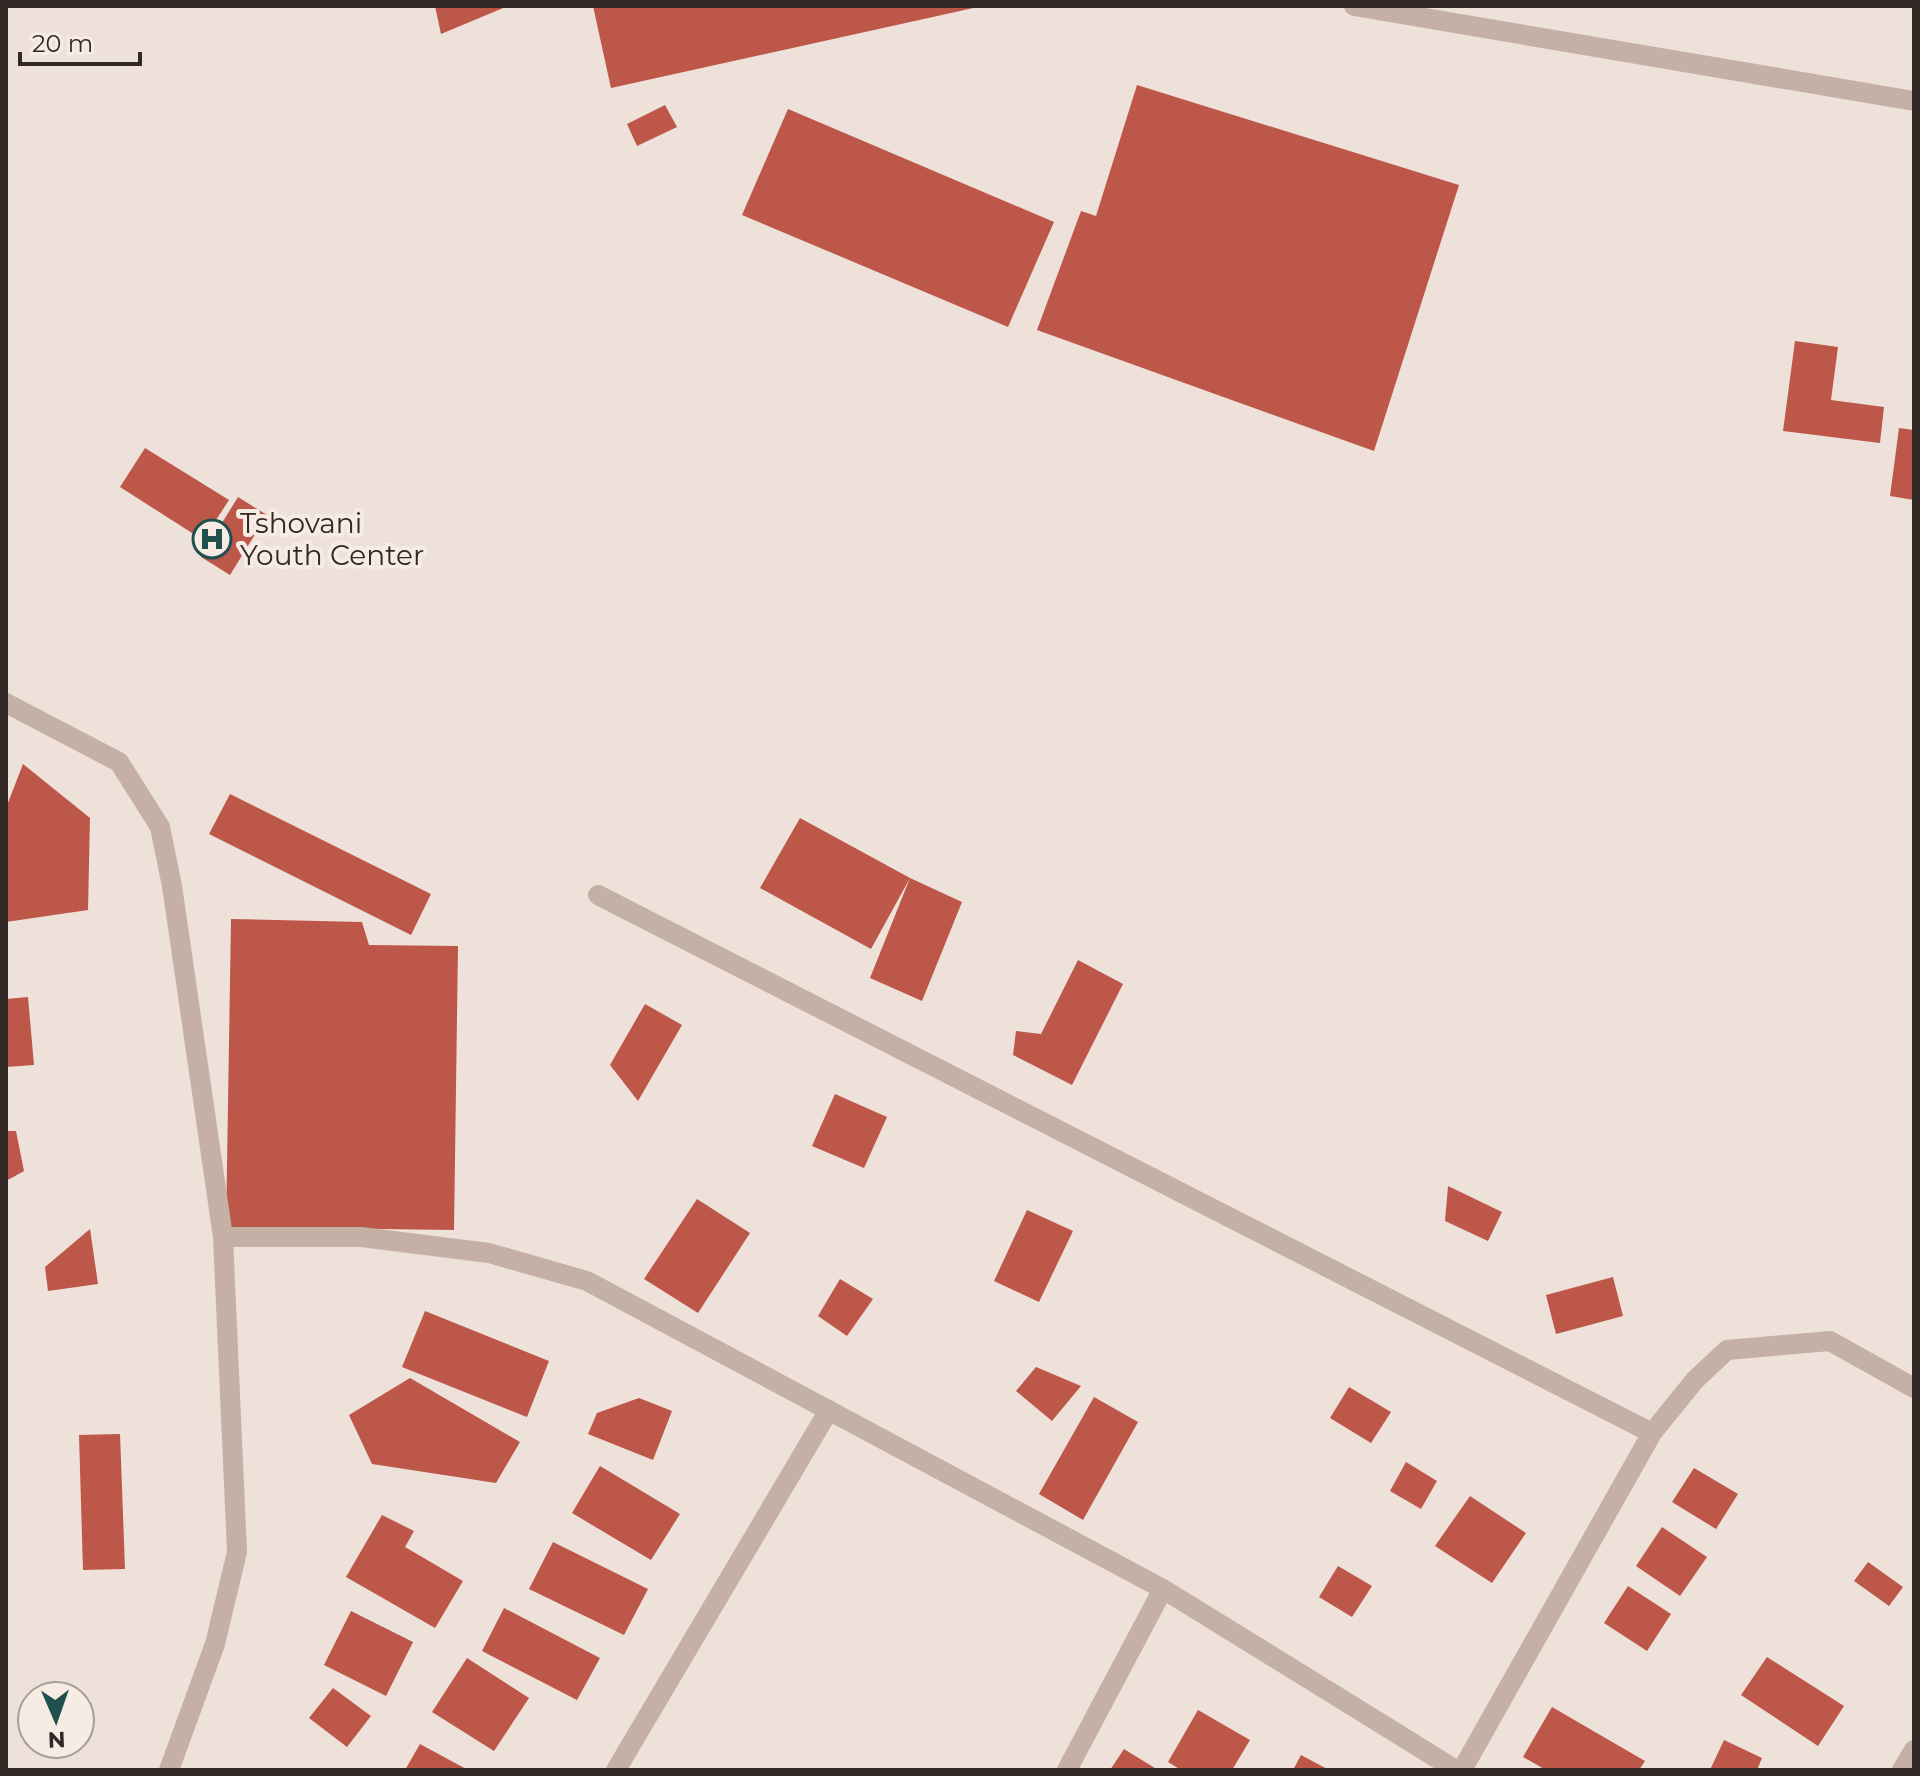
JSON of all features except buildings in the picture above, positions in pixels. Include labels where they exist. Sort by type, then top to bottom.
[{"type":"street","points":[[1354,6],[1914,101]]},
{"type":"street","points":[[6,703],[119,762],[160,827],[172,886],[223,1237],[237,1552],[215,1644],[169,1770]]},
{"type":"street","points":[[598,895],[1652,1433]]},
{"type":"street","points":[[223,1237],[361,1237],[489,1253],[587,1281],[1163,1589],[1456,1770]]},
{"type":"street","points":[[1462,1770],[1652,1433],[1695,1380],[1727,1350],[1830,1341],[1914,1388]]},
{"type":"street","points":[[616,1770],[829,1410]]},
{"type":"street","points":[[1067,1770],[1163,1589]]},
{"type":"street","points":[[1902,1770],[1914,1750]]},
{"type":"place","name":"Tshovani Youth Center","points":[[212,539]]}]
